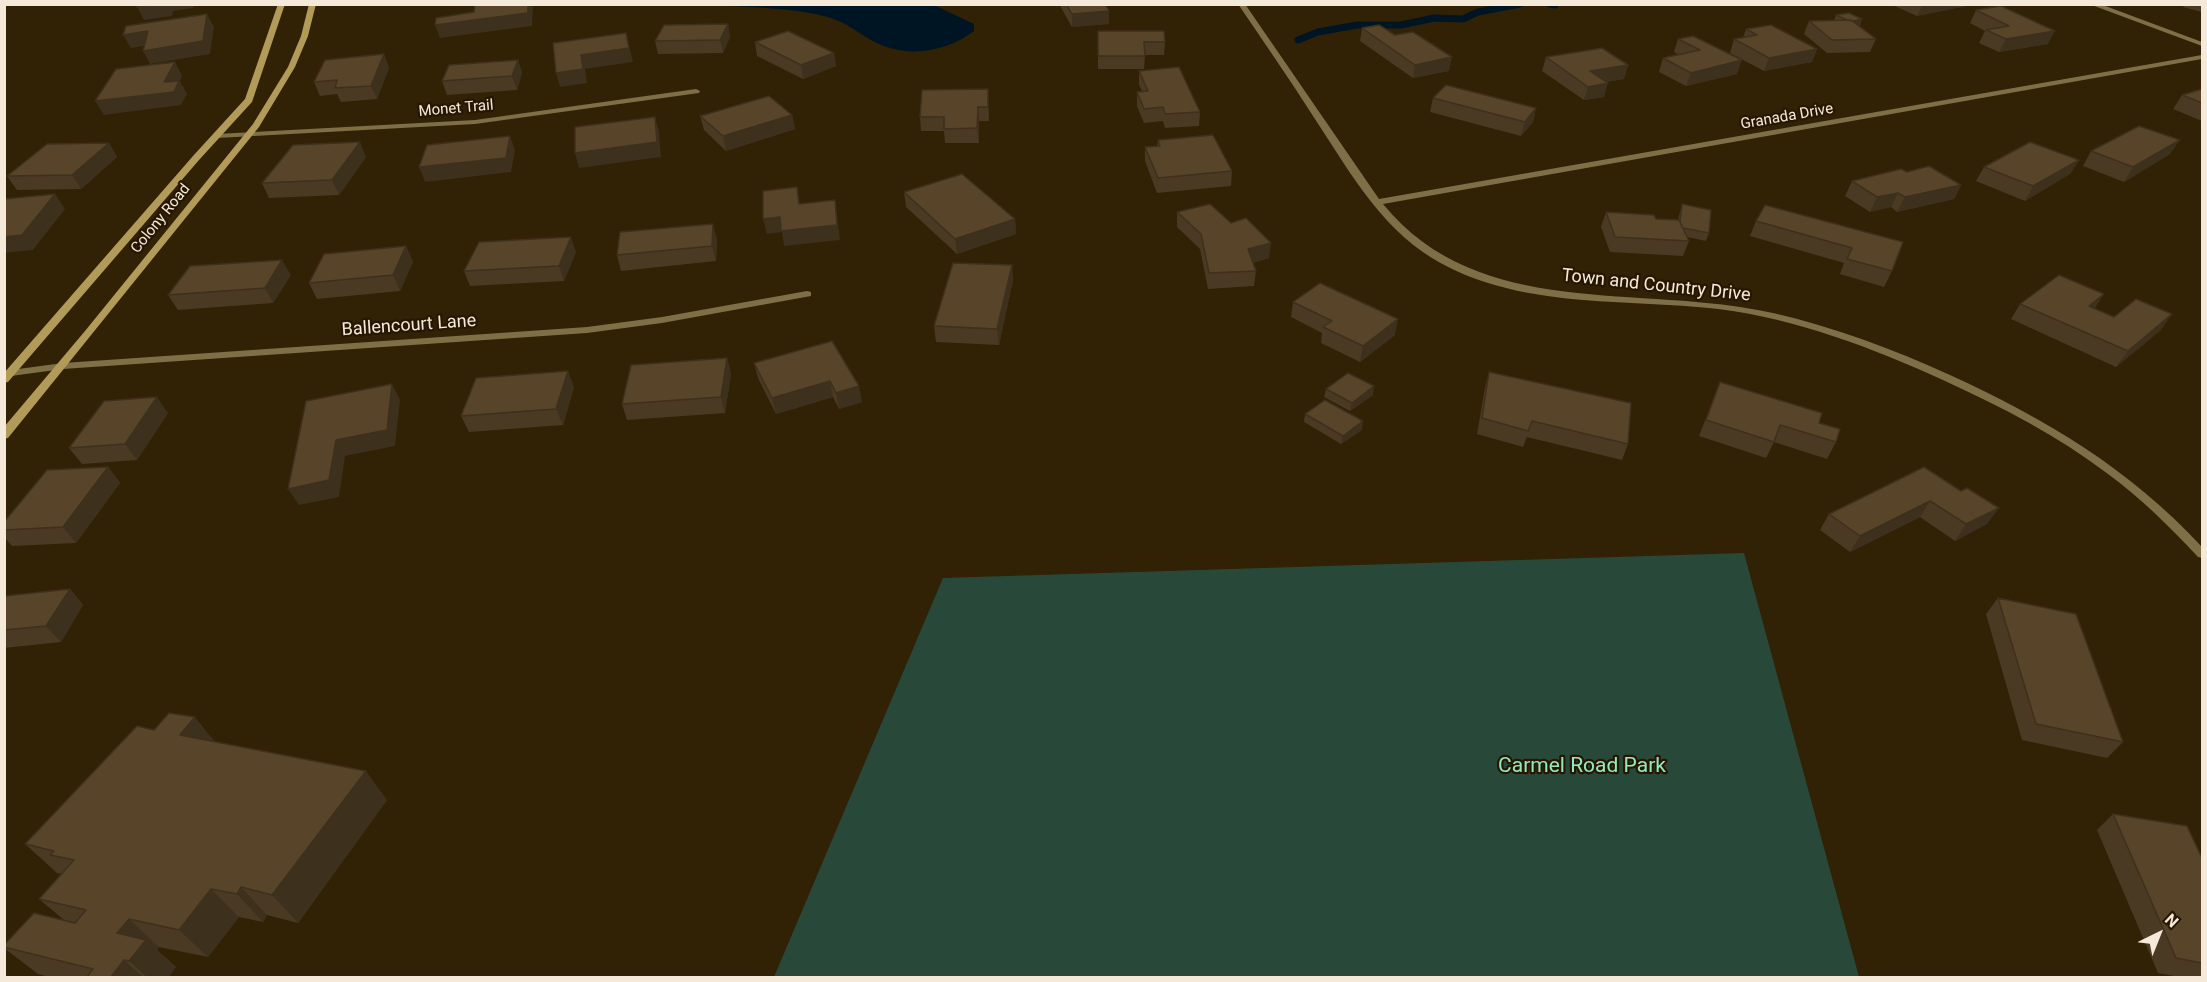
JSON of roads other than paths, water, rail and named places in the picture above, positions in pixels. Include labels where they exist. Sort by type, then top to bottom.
[{"type":"main road","name":"Colony Road","points":[[8,377],[249,100],[282,4]]},
{"type":"main road","name":"Colony Road","points":[[4,435],[63,366],[248,135],[278,94],[309,27],[313,4]]},
{"type":"street","name":"Town and Country Drive","points":[[1241,4],[1377,202],[1416,242],[1437,257],[1479,275],[1559,294],[1674,302],[1746,311],[1842,336],[1902,358],[2020,412],[2072,441],[2140,492],[2202,554]]},
{"type":"street","points":[[2092,4],[2202,44]]},
{"type":"street","name":"Granada Drive","points":[[1377,202],[2202,57]]},
{"type":"street","name":"Monet Trail","points":[[217,136],[475,122],[696,91]]},
{"type":"street","name":"Ballencourt Lane","points":[[8,377],[63,366],[587,330],[662,320],[807,294]]},
{"type":"water","points":[[694,5],[934,5],[974,24],[974,31],[937,49],[897,50],[871,40],[831,18],[817,14],[763,8]]},
{"type":"waterway","points":[[1298,40],[1318,32],[1357,25],[1401,25],[1434,18],[1463,19],[1478,12],[1520,4]]},
{"type":"waterway","points":[[1550,4],[1555,5]]},
{"type":"park label","name":"Carmel Road Park","points":[[1582,767]]}]
